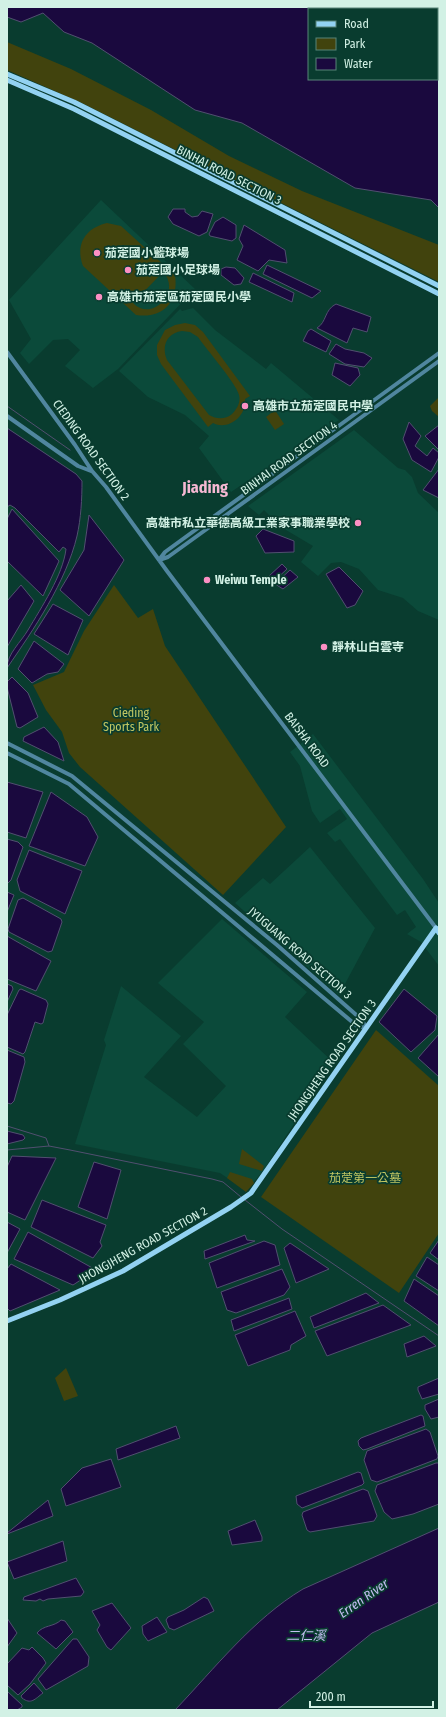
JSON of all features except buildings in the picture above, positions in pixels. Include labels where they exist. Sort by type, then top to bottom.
[{"type":"main road","name":"BINHAI ROAD SECTION 3","points":[[7,74],[80,105],[439,294]]},
{"type":"main road","name":"BINHAI ROAD SECTION 3","points":[[7,80],[74,109],[439,286]]},
{"type":"main road","name":"JHONGJHENG ROAD SECTION 3","points":[[242,1200],[248,1196],[437,930]]},
{"type":"main road","name":"JHONGJHENG ROAD SECTION 2","points":[[7,1321],[60,1300],[123,1270],[242,1200]]},
{"type":"street","name":"CIEDING ROAD SECTION 2","points":[[7,352],[82,454],[92,471],[106,487],[159,560]]},
{"type":"street","name":"BINHAI ROAD SECTION 4","points":[[159,560],[165,552],[439,353]]},
{"type":"street","name":"BINHAI ROAD SECTION 4","points":[[159,560],[168,557],[205,531],[439,361]]},
{"type":"street","points":[[7,416],[78,466],[92,471]]},
{"type":"street","name":"BAISHA ROAD","points":[[159,560],[437,930]]},
{"type":"street","name":"JYUGUANG ROAD SECTION 3","points":[[7,743],[72,776],[277,945],[362,1020],[366,1028]]},
{"type":"street","name":"JYUGUANG ROAD SECTION 3","points":[[7,753],[69,784],[357,1026],[366,1028]]},
{"type":"shaded area","name":"高雄市茄萣區茄萣國民小學","points":[[101,200],[195,289],[118,369],[93,388],[65,366],[80,350],[68,339],[53,340],[29,364],[20,353],[31,339],[9,300]]},
{"type":"shaded area","name":"高雄市立茄萣國民中學","points":[[193,308],[215,330],[266,369],[271,363],[339,420],[231,492],[199,448],[209,436],[185,415],[148,397],[119,371],[180,309],[182,311]]},
{"type":"shaded area","name":"高雄市私立華德高級工業家事職業學校","points":[[354,430],[398,468],[405,470],[412,477],[418,493],[439,513],[439,620],[418,611],[403,598],[378,590],[359,569],[341,562],[331,563],[318,576],[301,562],[313,546],[281,527],[264,510],[259,515],[248,506]]},
{"type":"shaded area","points":[[313,734],[423,879],[439,903],[439,966],[421,942],[407,934],[416,927],[405,910],[397,915],[340,839],[335,842],[327,833],[347,819],[340,809],[320,823],[312,811],[300,766],[290,752]]},
{"type":"shaded area","points":[[310,847],[375,928],[339,995],[235,903],[263,878],[270,884]]},
{"type":"shaded area","points":[[222,919],[307,992],[285,1017],[334,1063],[265,1168],[246,1192],[220,1173],[75,1144],[106,1045],[104,1040],[121,986],[181,1036],[144,1077],[197,1117],[226,1086],[183,1044],[204,1022],[158,983]]},
{"type":"green space","points":[[7,42],[71,69],[151,110],[229,156],[302,191],[439,245],[439,282],[82,103],[7,70]]},
{"type":"green space","points":[[107,223],[121,226],[175,275],[176,285],[172,301],[167,307],[154,314],[146,316],[136,315],[83,266],[80,251],[81,244],[88,233],[99,225]],"holes":[[[163,272],[168,280],[169,288],[167,295],[156,307],[148,309],[141,308],[133,303]]]},
{"type":"green space","points":[[185,323],[195,325],[203,332],[250,396],[245,399],[245,405],[240,416],[230,423],[219,425],[213,423],[208,427],[161,364],[157,355],[157,345],[165,330],[175,325]],"holes":[[[177,332],[190,332],[198,337],[237,390],[239,395],[238,405],[232,414],[226,417],[218,418],[209,415],[167,360],[165,355],[165,345],[169,337]]]},
{"type":"green space","points":[[439,397],[439,417],[432,411],[430,406]]},
{"type":"green space","points":[[275,410],[284,424],[275,430],[266,417]]},
{"type":"green space","name":"Cieding Sports Park","points":[[114,585],[138,618],[153,609],[165,646],[286,827],[223,895],[80,767],[69,753],[62,732],[46,710],[33,685],[64,672],[84,631]]},
{"type":"green space","name":"茄萣第一公墓","points":[[376,1030],[439,1086],[439,1233],[399,1293],[261,1197]]},
{"type":"green space","points":[[242,1149],[264,1166],[262,1171],[239,1164]]},
{"type":"green space","points":[[230,1172],[252,1179],[254,1183],[246,1192],[227,1178]]},
{"type":"green space","points":[[66,1368],[78,1396],[64,1401],[55,1378]]},
{"type":"water","points":[[7,7],[439,7],[439,208],[431,200],[355,188],[242,123],[195,110],[92,43],[64,32],[43,13],[21,22],[7,17]]},
{"type":"water","points":[[173,209],[185,209],[185,212],[192,217],[198,216],[202,211],[213,214],[207,232],[199,236],[173,224],[168,217]]},
{"type":"water","points":[[223,217],[236,225],[236,238],[232,241],[210,236],[209,234],[215,222]]},
{"type":"water","points":[[244,225],[285,250],[287,263],[269,260],[258,271],[237,260],[243,246],[239,239]]},
{"type":"water","points":[[267,265],[321,291],[312,298],[263,274]]},
{"type":"water","points":[[226,267],[235,268],[244,278],[241,284],[234,285],[221,275],[221,269]]},
{"type":"water","points":[[253,273],[294,293],[292,302],[249,282]]},
{"type":"water","points":[[336,304],[371,317],[367,332],[353,328],[347,343],[317,328],[322,323],[329,309]]},
{"type":"water","points":[[311,329],[331,341],[326,352],[303,341],[308,331]]},
{"type":"water","points":[[336,344],[345,349],[364,353],[372,358],[364,367],[345,364],[329,354]]},
{"type":"water","points":[[335,363],[358,368],[360,375],[350,386],[332,375]]},
{"type":"water","points":[[409,422],[421,436],[415,446],[427,456],[433,448],[439,453],[439,457],[431,472],[412,460],[403,439]]},
{"type":"water","points":[[439,425],[439,450],[425,436]]},
{"type":"water","points":[[7,428],[76,474],[82,481],[81,508],[77,536],[65,571],[48,605],[7,668],[9,658],[45,602],[61,570],[66,549],[63,547],[59,552],[15,508],[10,505],[7,507]]},
{"type":"water","points":[[439,469],[439,498],[423,490]]},
{"type":"water","points":[[12,509],[59,561],[43,596],[7,561],[7,519]]},
{"type":"water","points":[[89,515],[124,560],[89,616],[60,590],[84,550]]},
{"type":"water","points":[[263,529],[294,541],[294,552],[265,553],[256,536]]},
{"type":"water","points":[[282,564],[287,569],[274,581],[269,576]]},
{"type":"water","points":[[339,567],[363,591],[355,605],[347,608],[326,574]]},
{"type":"water","points":[[290,570],[298,577],[283,589],[275,584]]},
{"type":"water","points":[[21,585],[34,601],[7,647],[7,601]]},
{"type":"water","points":[[53,604],[83,620],[68,655],[34,634]]},
{"type":"water","points":[[34,641],[64,664],[58,672],[47,674],[32,683],[18,669]]},
{"type":"water","points":[[12,677],[28,693],[38,717],[20,728],[17,727],[7,687],[7,682]]},
{"type":"water","points":[[44,727],[58,742],[64,761],[23,741],[24,737]]},
{"type":"water","points":[[7,782],[43,792],[26,838],[7,832]]},
{"type":"water","points":[[51,792],[87,817],[98,837],[85,866],[29,846]]},
{"type":"water","points":[[7,839],[18,842],[23,847],[11,880],[7,884]]},
{"type":"water","points":[[29,850],[82,871],[65,914],[20,891],[17,880]]},
{"type":"water","points":[[7,892],[14,895],[7,912]]},
{"type":"water","points":[[23,898],[61,919],[62,922],[52,951],[48,952],[9,932],[8,929],[18,900]]},
{"type":"water","points":[[7,936],[51,961],[36,991],[7,979]]},
{"type":"water","points":[[7,984],[12,986],[13,989],[7,1002]]},
{"type":"water","points":[[21,989],[46,1000],[48,1004],[43,1023],[41,1024],[35,1022],[23,1054],[7,1047],[7,1015],[19,990]]},
{"type":"water","points":[[404,989],[437,1016],[435,1030],[411,1052],[379,1022]]},
{"type":"water","points":[[439,1034],[439,1077],[418,1058]]},
{"type":"water","points":[[7,1050],[24,1057],[25,1062],[14,1101],[11,1104],[7,1103]]},
{"type":"water","points":[[7,1131],[23,1135],[25,1138],[23,1140],[7,1144]]},
{"type":"water","points":[[12,1156],[56,1158],[25,1220],[7,1212],[7,1167]]},
{"type":"water","points":[[94,1162],[121,1170],[107,1219],[78,1207]]},
{"type":"water","points":[[42,1200],[106,1225],[100,1242],[102,1246],[93,1258],[31,1227]]},
{"type":"water","points":[[7,1222],[20,1229],[7,1253]]},
{"type":"water","points":[[28,1232],[96,1270],[73,1285],[14,1259]]},
{"type":"water","points":[[245,1235],[247,1240],[255,1241],[205,1259],[204,1251]]},
{"type":"water","points":[[439,1240],[439,1260],[430,1253]]},
{"type":"water","points":[[264,1241],[275,1245],[280,1265],[217,1288],[209,1263]]},
{"type":"water","points":[[290,1243],[329,1269],[296,1283],[284,1248]]},
{"type":"water","points":[[427,1257],[439,1265],[439,1291],[416,1276]]},
{"type":"water","points":[[11,1264],[60,1290],[10,1311],[7,1308],[7,1269]]},
{"type":"water","points":[[282,1269],[290,1287],[284,1295],[236,1313],[227,1310],[221,1292]]},
{"type":"water","points":[[414,1279],[439,1296],[439,1326],[404,1301]]},
{"type":"water","points":[[366,1293],[379,1303],[314,1328],[310,1317]]},
{"type":"water","points":[[289,1298],[292,1309],[234,1331],[231,1320]]},
{"type":"water","points":[[383,1305],[411,1325],[327,1356],[315,1331]]},
{"type":"water","points":[[295,1311],[306,1336],[291,1345],[290,1350],[248,1366],[235,1335]]},
{"type":"water","points":[[424,1336],[436,1346],[407,1357],[404,1344]]},
{"type":"water","points":[[439,1378],[439,1394],[422,1399],[418,1387]]},
{"type":"water","points":[[439,1399],[439,1417],[431,1419],[425,1409],[425,1405]]},
{"type":"water","points":[[421,1415],[423,1416],[425,1426],[367,1449],[363,1450],[359,1446],[358,1441],[361,1438]]},
{"type":"water","points":[[176,1426],[180,1438],[118,1460],[116,1449]]},
{"type":"water","points":[[426,1429],[430,1432],[438,1456],[437,1459],[377,1482],[371,1480],[364,1460],[367,1451]]},
{"type":"water","points":[[111,1459],[121,1487],[66,1506],[61,1489],[82,1468]]},
{"type":"water","points":[[439,1463],[439,1504],[413,1514],[392,1519],[384,1512],[375,1491],[377,1485]]},
{"type":"water","points":[[358,1472],[361,1473],[364,1483],[362,1485],[302,1508],[297,1504],[296,1496]]},
{"type":"water","points":[[363,1489],[368,1491],[377,1516],[374,1521],[310,1532],[307,1530],[302,1515],[303,1512]]},
{"type":"water","points":[[48,1500],[53,1516],[7,1534],[7,1533]]},
{"type":"water","points":[[255,1520],[262,1537],[262,1541],[232,1545],[228,1531]]},
{"type":"water","name":"二仁溪","points":[[439,1528],[439,1602],[372,1633],[277,1710],[175,1710],[251,1629],[285,1601],[303,1589]]},
{"type":"water","points":[[63,1541],[67,1561],[14,1579],[7,1562]]},
{"type":"water","points":[[76,1578],[84,1592],[81,1596],[48,1599],[43,1601],[40,1599],[36,1601],[23,1600],[24,1597]]},
{"type":"water","points":[[204,1597],[208,1599],[214,1611],[174,1630],[169,1628],[166,1620],[168,1617],[184,1610]]},
{"type":"water","points":[[112,1603],[131,1628],[111,1650],[107,1647],[97,1630],[100,1625],[92,1611]]},
{"type":"water","points":[[157,1617],[167,1632],[148,1641],[143,1634],[142,1626]]},
{"type":"water","points":[[7,1618],[17,1633],[7,1647]]},
{"type":"water","points":[[61,1620],[65,1621],[73,1632],[56,1649],[37,1633],[39,1630]]},
{"type":"water","points":[[73,1639],[77,1639],[89,1657],[88,1666],[46,1690],[38,1679]]},
{"type":"water","points":[[32,1647],[46,1663],[30,1684],[18,1695],[7,1685],[7,1664],[22,1648],[29,1650]]},
{"type":"water","points":[[34,1683],[43,1693],[30,1701],[25,1700],[21,1696]]},
{"type":"water","points":[[7,1691],[22,1705],[22,1707],[17,1710],[7,1710]]},
{"type":"waterway","points":[[7,406],[70,450]]},
{"type":"waterway","points":[[7,1126],[46,1138],[49,1146]]},
{"type":"waterway","points":[[7,1150],[49,1146],[70,1150],[223,1182],[241,1197]]},
{"type":"waterway","points":[[245,1200],[282,1229],[439,1336]]},
{"type":"place","name":"茄萣國小籃球場","points":[[97,253]]},
{"type":"place","name":"茄萣國小足球場","points":[[128,270]]},
{"type":"place","name":"高雄市茄萣區茄萣國民小學","points":[[99,297]]},
{"type":"place","name":"高雄市立茄萣國民中學","points":[[245,406]]},
{"type":"place","name":"高雄市私立華德高級工業家事職業學校","points":[[358,523]]},
{"type":"place","name":"Weiwu Temple","points":[[207,580]]},
{"type":"place","name":"靜林山白雲寺","points":[[324,647]]},
{"type":"district","name":"Jiading","points":[[205,487]]},
{"type":"water label","name":"Erren River","points":[[363,1598]]}]
